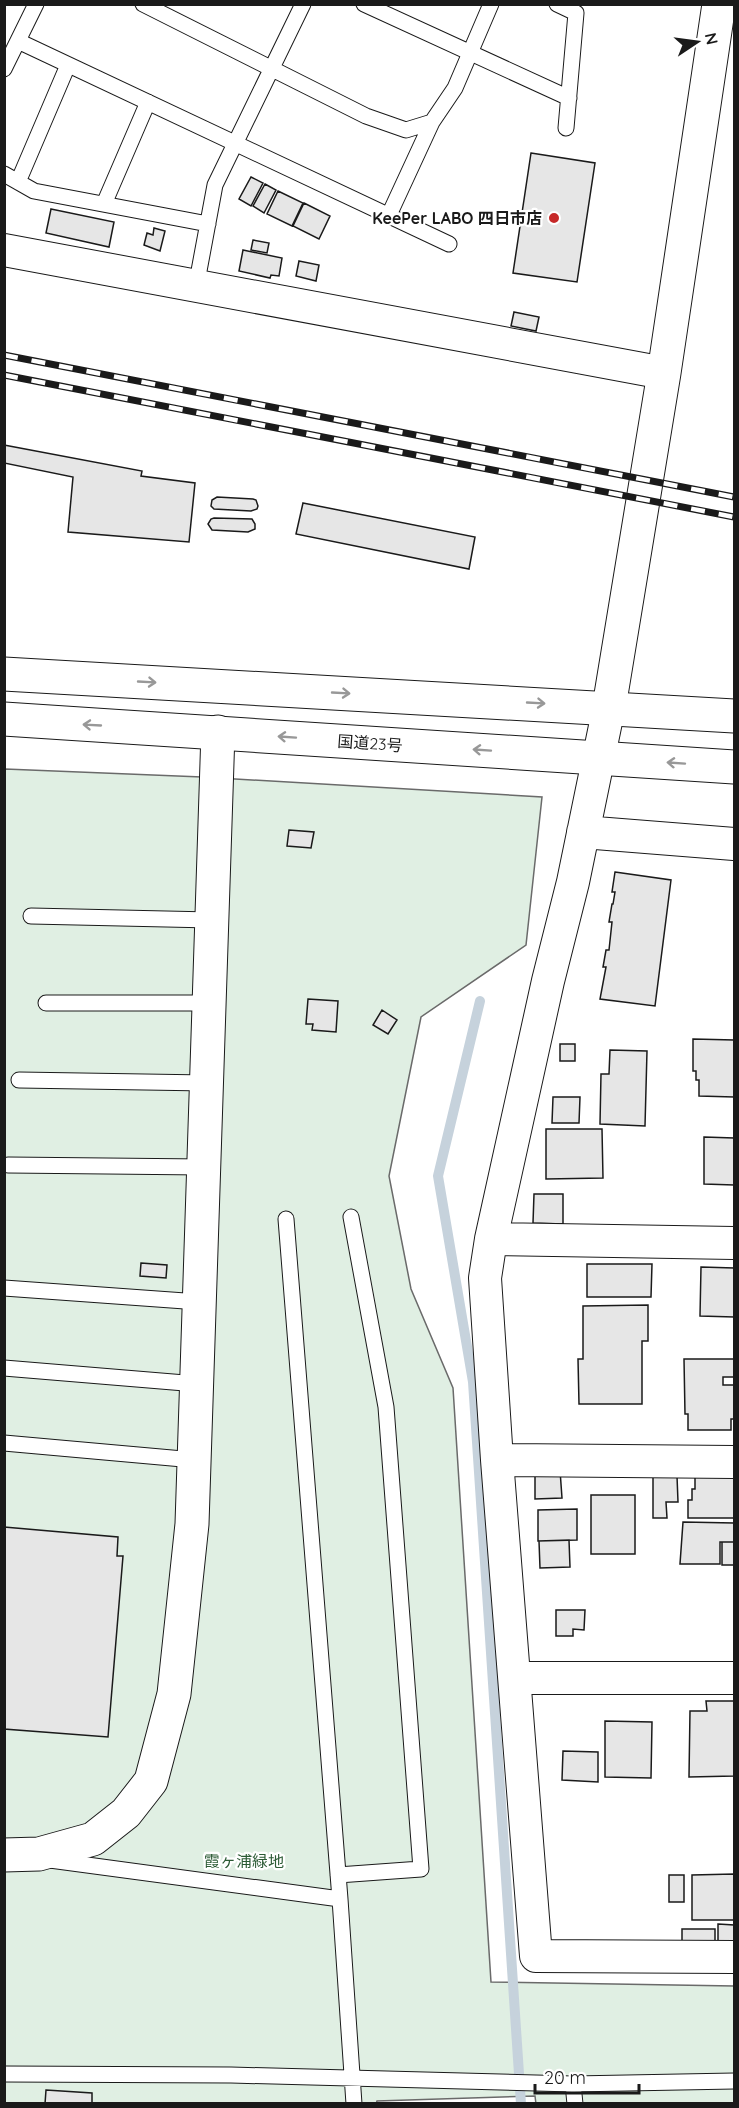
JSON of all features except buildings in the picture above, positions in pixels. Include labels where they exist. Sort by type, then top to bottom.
[{"type":"main road","points":[[609,707],[724,14]]},
{"type":"main road","points":[[4,674],[735,716]]},
{"type":"main road","name":"国道23号","points":[[4,720],[735,767]]},
{"type":"main road","points":[[8,1855],[39,1854],[93,1839],[126,1813],[151,1781],[174,1694],[192,1524],[218,732]]},
{"type":"street","points":[[4,250],[664,374]]},
{"type":"street","points":[[609,707],[491,1239],[485,1278],[536,1956],[735,1957]]},
{"type":"street","points":[[583,832],[735,844]]},
{"type":"street","points":[[491,1239],[735,1243]]},
{"type":"street","points":[[497,1460],[735,1462]]},
{"type":"street","points":[[515,1678],[735,1678]]},
{"type":"lane","points":[[4,69],[36,4]]},
{"type":"lane","points":[[143,4],[366,116],[406,130],[432,122]]},
{"type":"lane","points":[[196,287],[215,185],[303,4]]},
{"type":"lane","points":[[364,4],[569,98]]},
{"type":"lane","points":[[388,216],[432,122],[455,88],[491,4]]},
{"type":"lane","points":[[557,4],[576,13],[566,128]]},
{"type":"lane","points":[[18,41],[449,244]]},
{"type":"lane","points":[[68,65],[11,178],[34,191],[208,224]]},
{"type":"lane","points":[[104,204],[148,102]]},
{"type":"lane","points":[[31,916],[211,920]]},
{"type":"lane","points":[[46,1003],[209,1003]]},
{"type":"lane","points":[[19,1080],[207,1083]]},
{"type":"lane","points":[[8,1165],[204,1167]]},
{"type":"lane","points":[[338,1875],[421,1869],[386,1407],[351,1217]]},
{"type":"lane","points":[[286,1219],[354,2103]]},
{"type":"lane","points":[[4,1288],[199,1302]]},
{"type":"lane","points":[[4,1368],[197,1384]]},
{"type":"lane","points":[[4,1443],[194,1460]]},
{"type":"lane","points":[[8,1855],[340,1899]]},
{"type":"lane","points":[[4,2074],[352,2078],[573,2084],[735,2081]]},
{"type":"lane","points":[[573,2084],[575,2103]]},
{"type":"green space","name":"霞ヶ浦緑地","points":[[5,769],[202,777],[542,797],[526,945],[421,1017],[389,1176],[411,1289],[453,1388],[491,1982],[734,1986],[734,2103],[536,2104],[535,2096],[377,2101],[376,2104],[5,2104]]},
{"type":"waterway","points":[[480,1001],[438,1176],[473,1382],[521,2104]]},
{"type":"railway","points":[[4,355],[734,497]]},
{"type":"railway","points":[[4,375],[734,517]]},
{"type":"place","name":"KeePer LABO 四日市店","points":[[554,218]]}]
